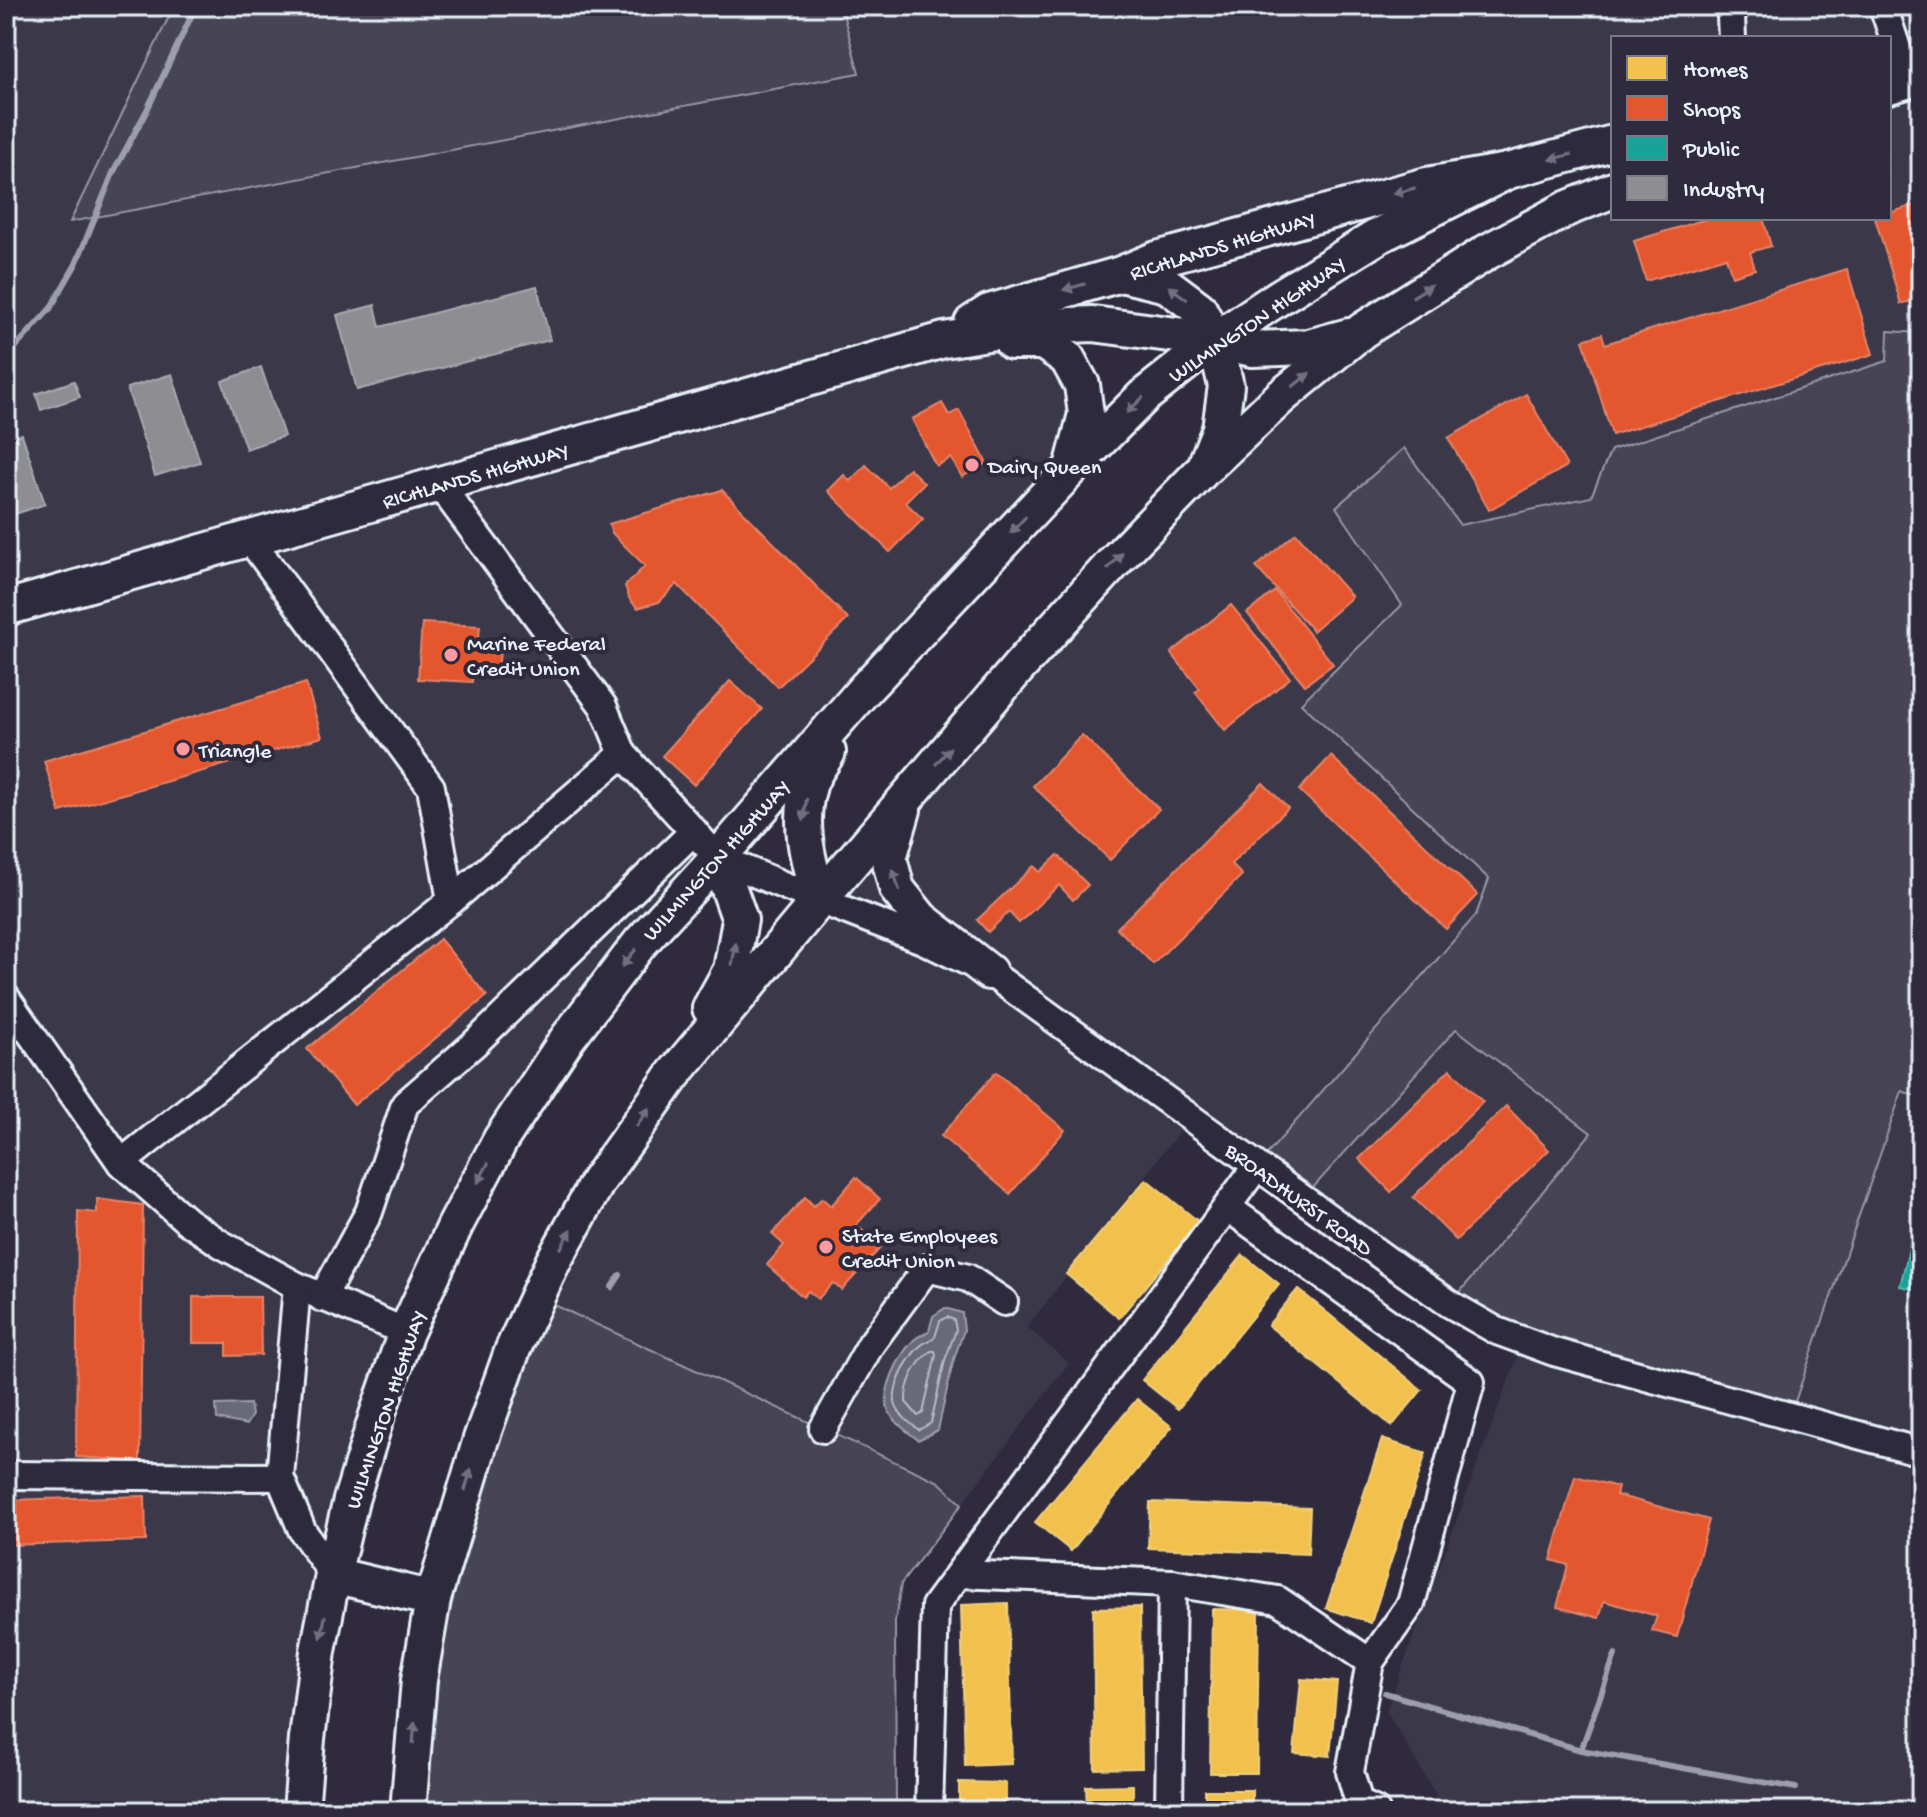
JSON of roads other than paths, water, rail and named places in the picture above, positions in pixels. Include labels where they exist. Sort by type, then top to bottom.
[{"type":"main road","points":[[1508,171],[1611,144]]},
{"type":"main road","name":"RICHLANDS HIGHWAY","points":[[944,340],[989,312],[1121,274],[1157,259],[1427,185],[1508,171]]},
{"type":"main road","name":"WILMINGTON HIGHWAY","points":[[301,1811],[315,1675],[333,1575],[351,1500],[377,1415],[406,1332],[455,1226],[501,1139],[567,1039],[640,943],[863,691],[1072,468],[1144,396],[1215,340],[1281,296],[1380,235],[1508,171]]},
{"type":"main road","points":[[408,1811],[419,1680],[433,1599],[481,1439],[513,1349],[553,1262],[598,1181],[674,1074],[1037,647],[1204,469],[1282,396],[1357,334],[1487,252],[1566,209],[1611,191]]},
{"type":"main road","points":[[1121,274],[1167,285],[1199,309],[1215,340],[1226,386],[1220,429],[1204,469]]},
{"type":"main road","name":"RICHLANDS HIGHWAY","points":[[6,608],[944,340],[1026,327],[1093,324],[1215,340],[1252,349],[1309,347],[1357,334]]},
{"type":"main road","points":[[944,340],[1043,342],[1067,358],[1082,385],[1086,414],[1072,468]]},
{"type":"main road","points":[[819,900],[808,860],[803,821],[809,784],[863,691]]},
{"type":"main road","points":[[907,798],[889,858],[897,889],[921,919],[989,972]]},
{"type":"main road","points":[[674,1074],[731,970],[740,920],[718,858]]},
{"type":"main road","points":[[333,1575],[433,1599]]},
{"type":"street","points":[[1732,36],[1731,17],[1736,6]]},
{"type":"street","points":[[1883,6],[1906,81]]},
{"type":"street","points":[[439,484],[603,706],[623,754],[718,858]]},
{"type":"street","points":[[249,538],[431,787],[451,901]]},
{"type":"street","points":[[121,1163],[451,901],[623,754]]},
{"type":"street","points":[[322,1298],[369,1212],[405,1104],[474,1044],[694,831]]},
{"type":"street","name":"BROADHURST ROAD","points":[[718,858],[925,941],[989,972],[1256,1167],[1450,1304],[1497,1331],[1558,1353],[1921,1452]]},
{"type":"street","points":[[6,998],[121,1163],[187,1221],[221,1244],[297,1286],[406,1332]]},
{"type":"street","points":[[929,1811],[935,1606],[1256,1167]]},
{"type":"street","points":[[1227,1207],[1471,1382],[1411,1604],[1370,1662],[1350,1772],[1359,1803],[1376,1811]]},
{"type":"street","points":[[823,1429],[871,1344],[927,1268],[968,1278],[1004,1302]]},
{"type":"street","points":[[297,1286],[280,1477],[302,1530],[333,1575]]},
{"type":"street","points":[[6,1475],[280,1477]]},
{"type":"street","points":[[959,1574],[1172,1583],[1278,1600],[1370,1662]]},
{"type":"street","points":[[1169,1811],[1172,1583]]},
{"type":"water","points":[[945,1308],[962,1313],[964,1330],[953,1362],[938,1430],[918,1440],[890,1414],[887,1392],[903,1354],[915,1339],[929,1331],[933,1316]]},
{"type":"water","points":[[250,1404],[252,1415],[246,1425],[217,1419],[216,1405]]},
{"type":"waterway","points":[[6,360],[50,309],[76,264],[113,173],[147,110],[196,6]]},
{"type":"waterway","points":[[612,1287],[620,1275]]},
{"type":"waterway","points":[[1581,1750],[1615,1655]]},
{"type":"waterway","points":[[1385,1693],[1581,1750],[1796,1788]]},
{"type":"place","name":"Dairy Queen","points":[[972,465]]},
{"type":"place","name":"Marine Federal Credit Union","points":[[451,655]]},
{"type":"place","name":"Triangle","points":[[183,749]]},
{"type":"place","name":"State Employees Credit Union","points":[[826,1247]]}]
